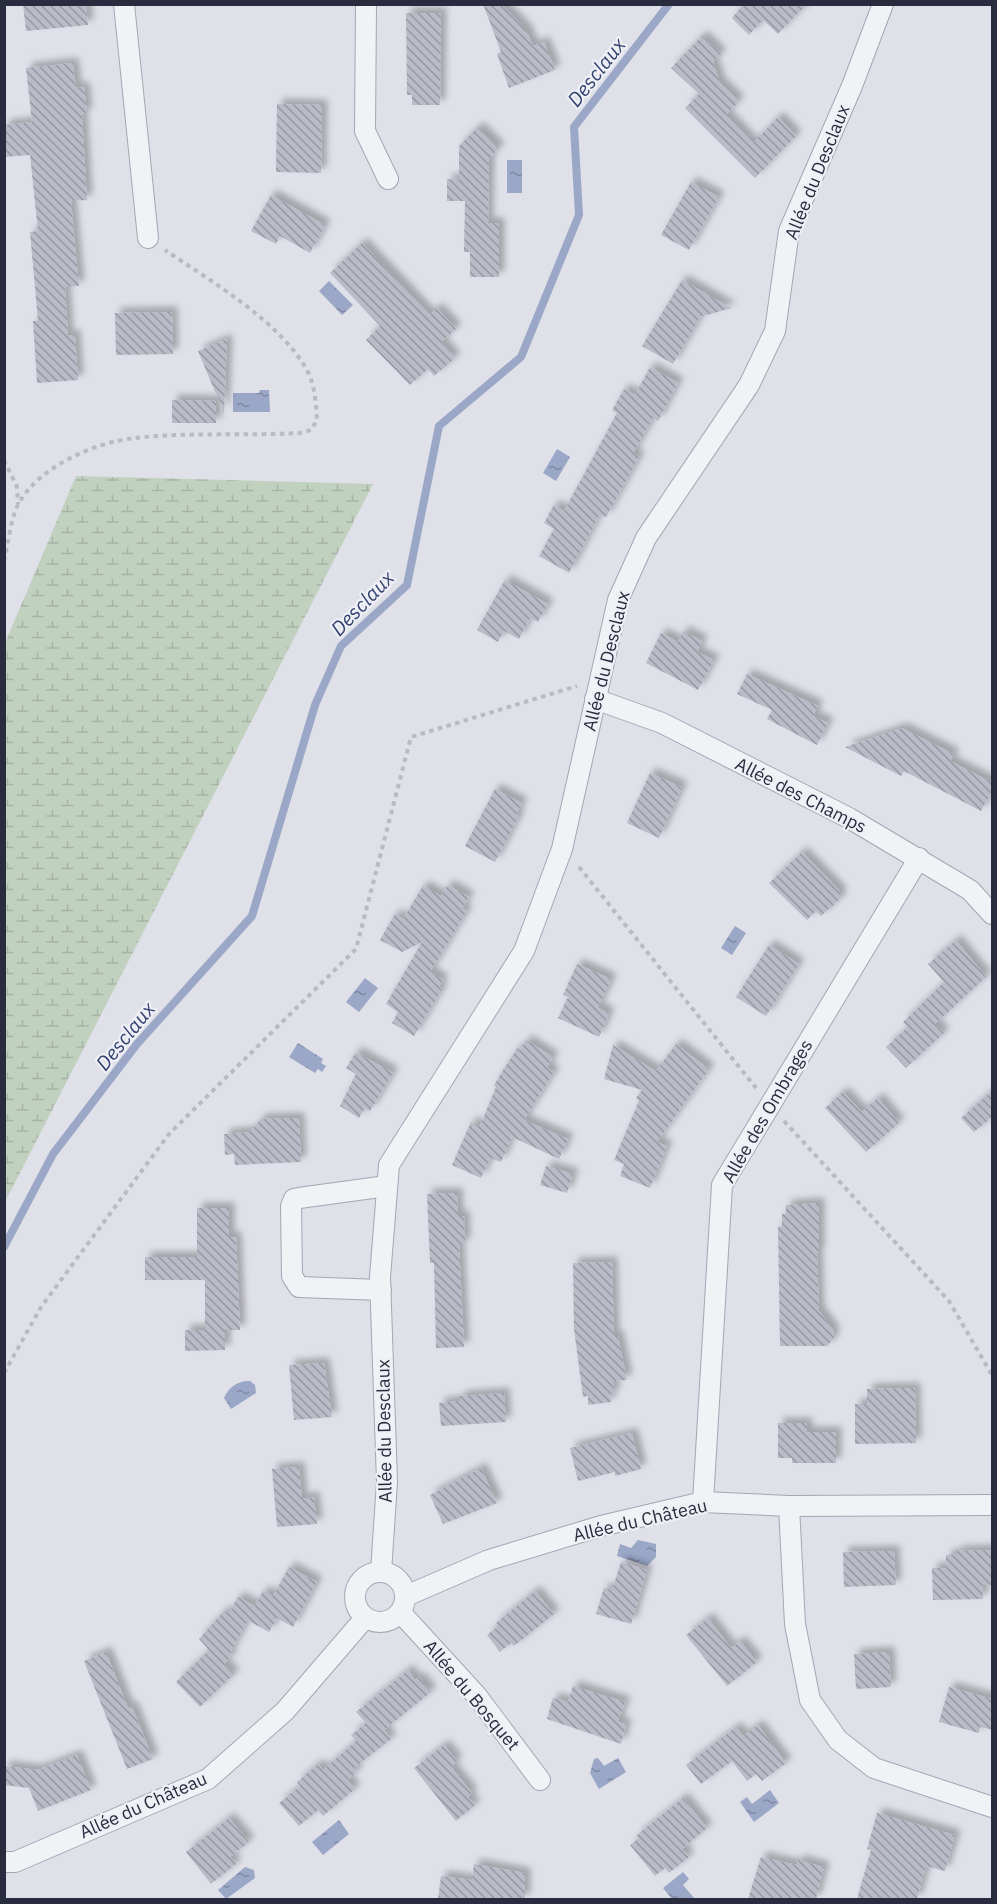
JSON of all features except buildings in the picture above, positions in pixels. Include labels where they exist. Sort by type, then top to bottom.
[{"type":"street","points":[[124,4],[148,238]]},
{"type":"street","points":[[366,4],[365,131],[388,179]]},
{"type":"street","name":"Allée du Desclaux","points":[[381,1572],[387,1482],[381,1290],[389,1165],[524,951],[561,849],[618,600],[646,538],[749,385],[775,331],[789,231],[852,86],[883,4]]},
{"type":"street","name":"Allée des Champs","points":[[595,699],[662,723],[849,818],[970,890],[993,914]]},
{"type":"street","name":"Allée des Ombrages","points":[[703,1502],[722,1185],[919,858]]},
{"type":"street","points":[[381,1290],[299,1287],[292,1276],[290,1215],[294,1199],[387,1186]]},
{"type":"street","name":"Allée du Château","points":[[403,1605],[489,1560],[601,1526],[703,1502],[789,1506],[993,1505]]},
{"type":"street","points":[[789,1506],[795,1624],[810,1700],[838,1740],[874,1768],[993,1807]]},
{"type":"street","points":[[381,1572],[388,1573],[400,1582],[403,1605],[387,1622],[380,1623],[364,1618],[356,1605],[356,1589],[365,1576],[381,1572]]},
{"type":"street","name":"Allée du Bosquet","points":[[403,1605],[477,1696],[540,1780]]},
{"type":"street","name":"Allée du Château","points":[[4,1862],[15,1862],[208,1779],[285,1711],[364,1618]]},
{"type":"path","points":[[18,505],[43,477],[79,454],[105,444],[135,438],[300,434],[311,430],[317,420],[310,376],[296,353],[265,323],[232,297],[148,238]]},
{"type":"path","points":[[4,460],[17,487],[18,505],[4,561]]},
{"type":"path","points":[[4,1373],[41,1307],[169,1134],[356,949],[411,737],[600,679]]},
{"type":"green space","points":[[76,476],[373,484],[5,1202],[5,643]]},
{"type":"water","points":[[507,160],[522,160],[522,193],[507,193]]},
{"type":"water","points":[[329,281],[353,305],[342,315],[319,291]]},
{"type":"water","points":[[260,390],[269,390],[270,412],[233,412],[233,393],[259,393]]},
{"type":"water","points":[[557,449],[570,457],[556,481],[543,473]]},
{"type":"water","points":[[735,926],[746,933],[732,955],[721,948]]},
{"type":"water","points":[[365,978],[378,988],[359,1012],[346,1002]]},
{"type":"water","points":[[298,1043],[323,1059],[321,1063],[326,1066],[322,1072],[318,1069],[315,1073],[289,1057]]},
{"type":"water","points":[[250,1381],[255,1385],[256,1393],[231,1409],[224,1398],[226,1394],[238,1383]]},
{"type":"water","points":[[638,1540],[656,1544],[656,1557],[647,1566],[617,1556],[620,1544],[631,1548]]},
{"type":"water","points":[[598,1758],[604,1766],[618,1758],[626,1772],[599,1789],[590,1773],[594,1759]]},
{"type":"water","points":[[770,1790],[779,1803],[754,1822],[740,1802],[747,1797],[752,1804]]},
{"type":"water","points":[[339,1820],[349,1834],[323,1855],[312,1842]]},
{"type":"water","points":[[245,1867],[254,1870],[255,1878],[226,1899],[218,1890]]},
{"type":"water","points":[[683,1872],[689,1879],[683,1885],[695,1899],[672,1899],[663,1888]]},
{"type":"waterway","name":"Desclaux","points":[[4,1247],[53,1154],[137,1044],[252,916],[315,705],[341,646],[407,585],[439,426],[521,357],[579,215],[574,127],[669,4]]}]
